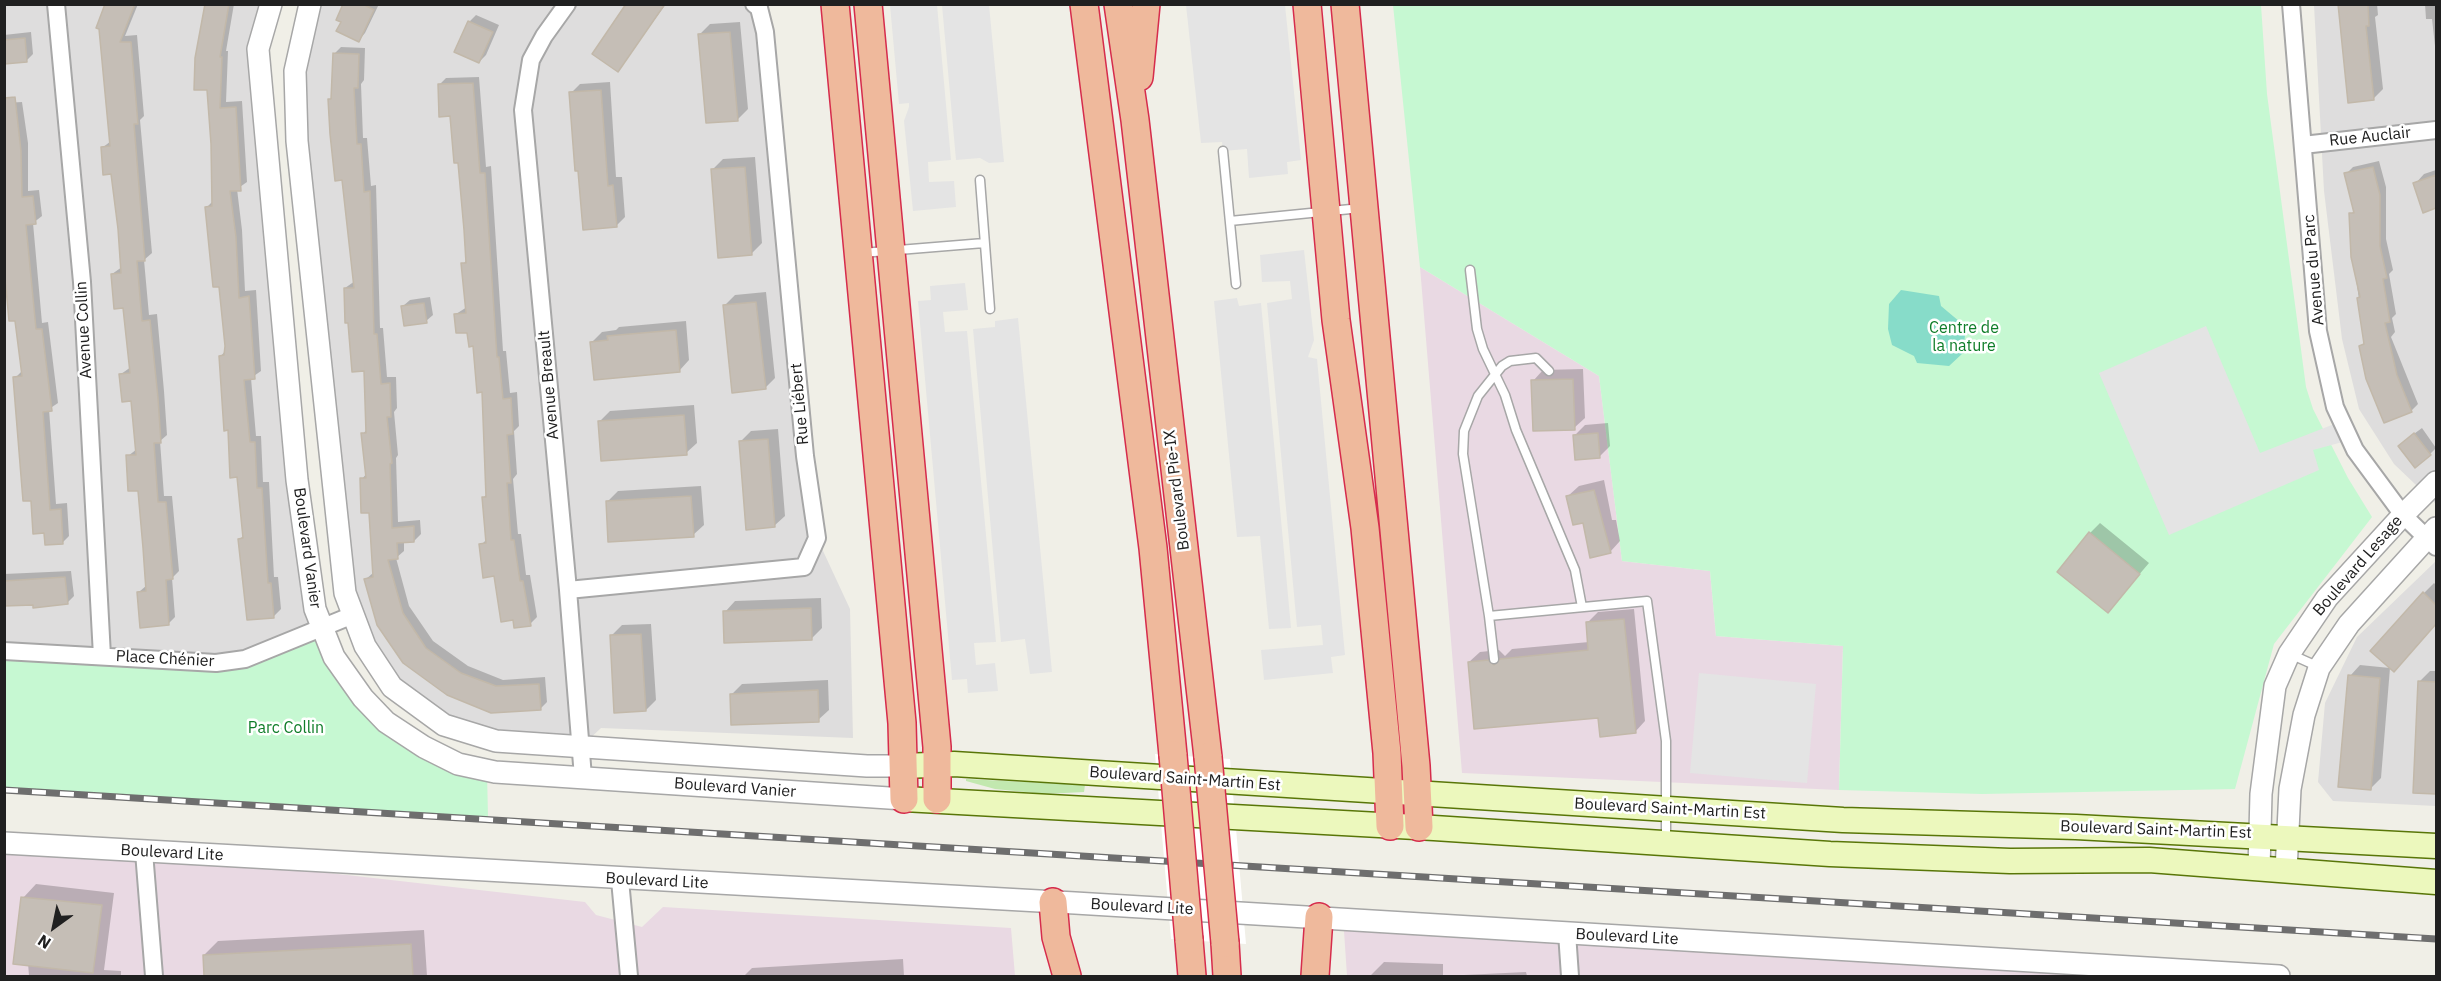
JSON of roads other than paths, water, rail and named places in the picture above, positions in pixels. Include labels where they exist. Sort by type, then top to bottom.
[{"type":"highway","points":[[835,4],[904,766],[904,799]]},
{"type":"highway","points":[[868,4],[938,765],[937,799]]},
{"type":"highway","name":"Boulevard Pie-IX","points":[[1084,4],[1153,548],[1192,976]]},
{"type":"highway","name":"Boulevard Pie-IX","points":[[1118,4],[1135,120],[1208,757],[1227,976]]},
{"type":"highway","points":[[1135,120],[1146,4]]},
{"type":"highway","points":[[1307,4],[1336,320],[1365,528],[1387,753],[1390,826]]},
{"type":"highway","points":[[1345,4],[1418,794],[1419,827]]},
{"type":"highway","points":[[1053,902],[1056,937],[1067,976]]},
{"type":"highway","points":[[1315,976],[1319,917]]},
{"type":"main road","name":"Boulevard Saint-Martin Est","points":[[904,766],[938,765],[1906,823],[2287,836],[2436,846]]},
{"type":"main road","name":"Boulevard Saint-Martin Est","points":[[904,799],[1419,827],[1830,854],[2010,861],[2149,860],[2436,882]]},
{"type":"street","name":"Avenue Collin","points":[[56,4],[82,282],[102,656]]},
{"type":"street","name":"Boulevard Vanier","points":[[271,4],[258,49],[297,480],[315,609],[336,661],[363,698],[386,722],[424,747],[458,764],[495,772],[904,799]]},
{"type":"street","name":"Boulevard Vanier","points":[[309,4],[295,71],[297,141],[345,593],[365,646],[392,687],[444,725],[496,741],[867,766],[904,766]]},
{"type":"street","name":"Avenue Breault","points":[[567,4],[544,36],[531,60],[523,110],[568,590],[583,777]]},
{"type":"street","name":"Rue Liébert","points":[[568,590],[804,567],[817,538],[805,456],[765,32],[759,8],[754,4]]},
{"type":"street","name":"Avenue du Parc","points":[[2291,4],[2318,331],[2335,407],[2355,450],[2403,515],[2433,538]]},
{"type":"street","name":"Rue Auclair","points":[[2303,145],[2436,130]]},
{"type":"street","name":"Boulevard Lesage","points":[[2259,869],[2261,794],[2274,686],[2289,654],[2327,598],[2436,482]]},
{"type":"street","name":"Boulevard Lesage","points":[[2286,871],[2290,789],[2302,726],[2319,668],[2349,624],[2433,538]]},
{"type":"street","name":"Place Chénier","points":[[4,651],[216,663],[245,659],[353,615]]},
{"type":"street","name":"Boulevard Lite","points":[[4,843],[620,880],[1319,917],[2279,976]]},
{"type":"street","points":[[144,852],[154,976]]},
{"type":"street","points":[[620,880],[629,976]]},
{"type":"street","points":[[1567,933],[1570,976]]},
{"type":"lane","points":[[1223,151],[1236,284]]},
{"type":"lane","points":[[980,180],[990,309]]},
{"type":"lane","points":[[1230,221],[1364,208]]},
{"type":"lane","points":[[859,253],[984,243]]},
{"type":"lane","points":[[1470,270],[1477,329],[1483,349],[1495,372],[1516,430],[1575,570],[1582,607]]},
{"type":"lane","points":[[1494,659],[1462,443],[1478,396],[1495,372],[1510,361],[1524,358],[1536,358],[1549,371]]},
{"type":"lane","points":[[1489,616],[1647,601],[1666,741],[1666,843]]},
{"type":"lane","points":[[2289,654],[2319,668]]},
{"type":"railway","points":[[4,790],[2436,939]]},
{"type":"park label","name":"Centre de la nature","points":[[1964,337]]},
{"type":"park label","name":"Parc Collin","points":[[286,728]]}]
